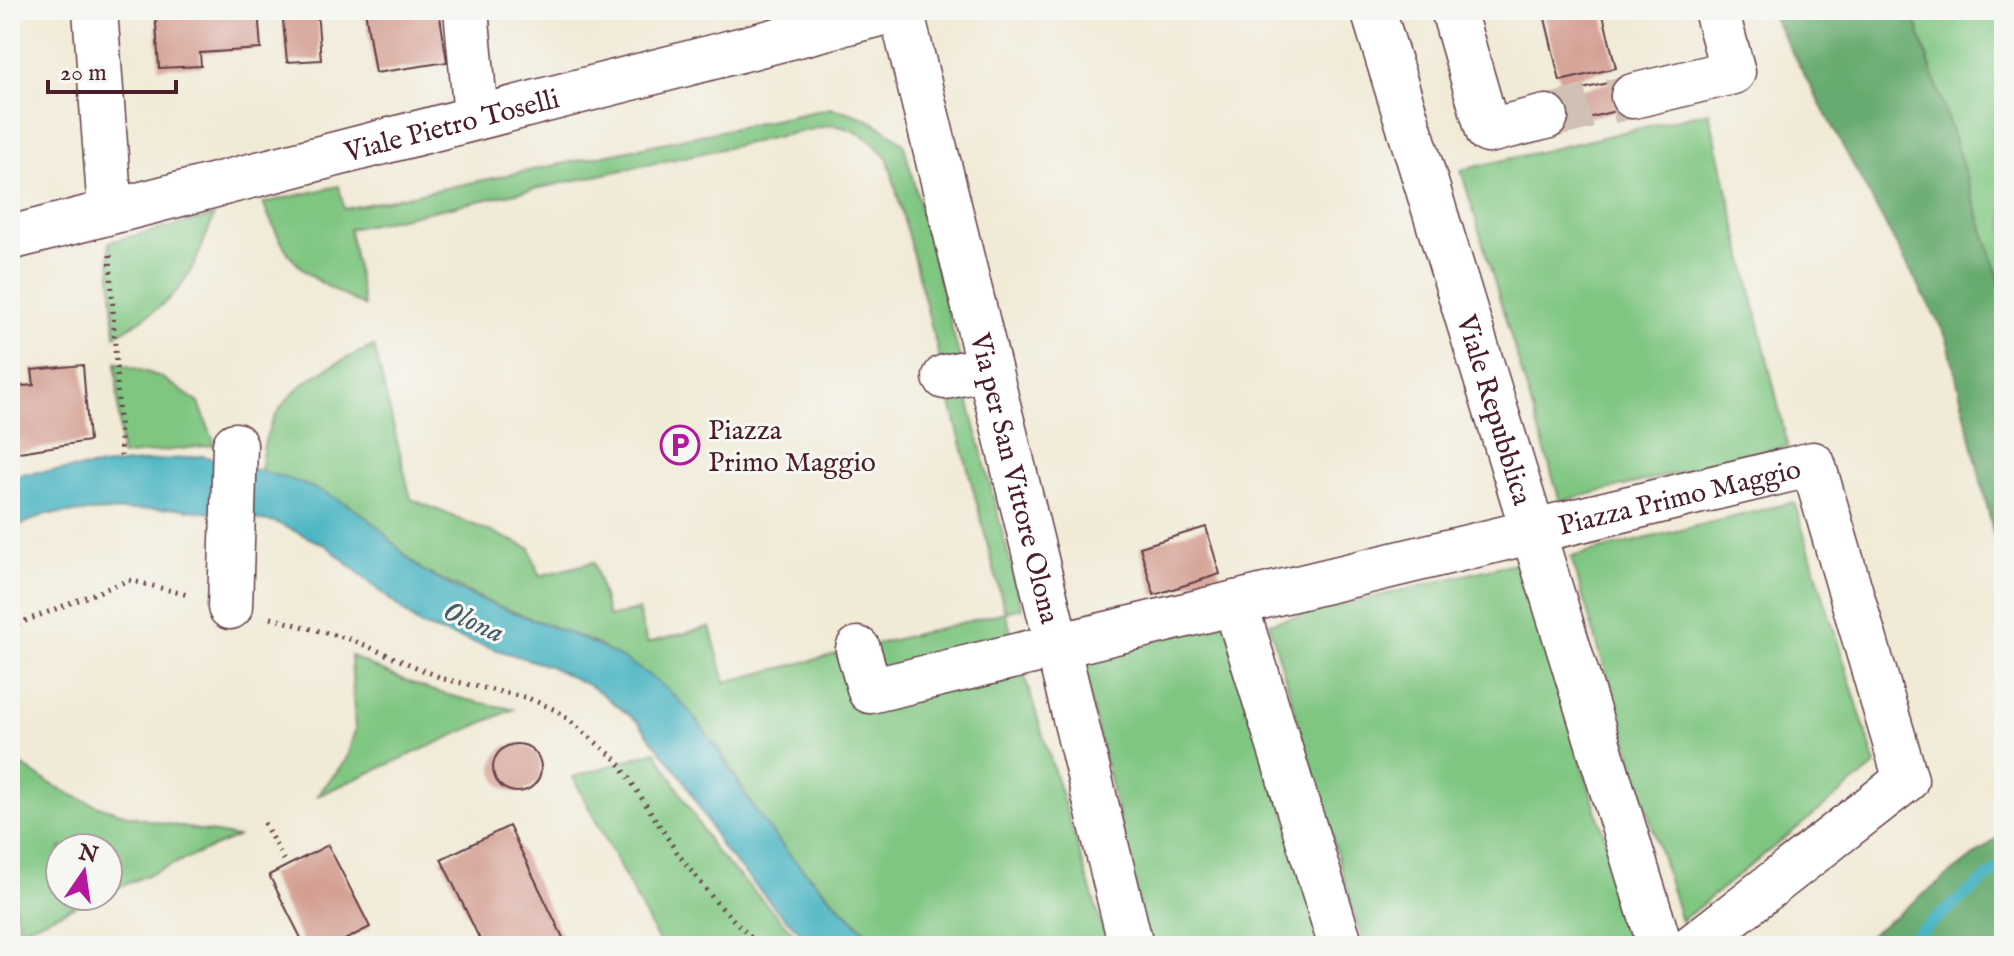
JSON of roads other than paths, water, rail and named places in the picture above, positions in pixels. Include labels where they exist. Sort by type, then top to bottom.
[{"type":"street","points":[[95,10],[110,227]]},
{"type":"street","points":[[466,10],[476,116]]},
{"type":"street","name":"Viale Pietro Toselli","points":[[20,235],[110,227],[476,116],[895,10]]},
{"type":"street","name":"Via per San Vittore Olona","points":[[901,10],[1131,946]]},
{"type":"street","name":"Viale Repubblica","points":[[1373,10],[1531,534],[1660,946]]},
{"type":"street","points":[[1453,10],[1488,131],[1546,117]]},
{"type":"street","points":[[1633,96],[1733,72],[1716,10]]},
{"type":"street","points":[[945,377],[988,368]]},
{"type":"street","points":[[230,607],[235,445]]},
{"type":"street","name":"Piazza Primo Maggio","points":[[858,649],[870,691],[1813,464],[1906,780],[1693,946]]},
{"type":"street","points":[[1235,603],[1341,946]]},
{"type":"water","name":"Olona","points":[[202,456],[266,472],[329,495],[374,523],[424,571],[484,601],[579,637],[640,669],[668,690],[695,719],[773,835],[880,946],[815,946],[778,911],[722,848],[684,780],[638,722],[594,688],[549,666],[421,626],[327,546],[275,522],[176,508],[46,514],[10,530],[10,475]]},
{"type":"waterway","points":[[1902,946],[2004,864]]},
{"type":"tunnel","points":[[1546,117],[1633,96]]},
{"type":"place","name":"Piazza Primo Maggio","points":[[680,445]]}]
